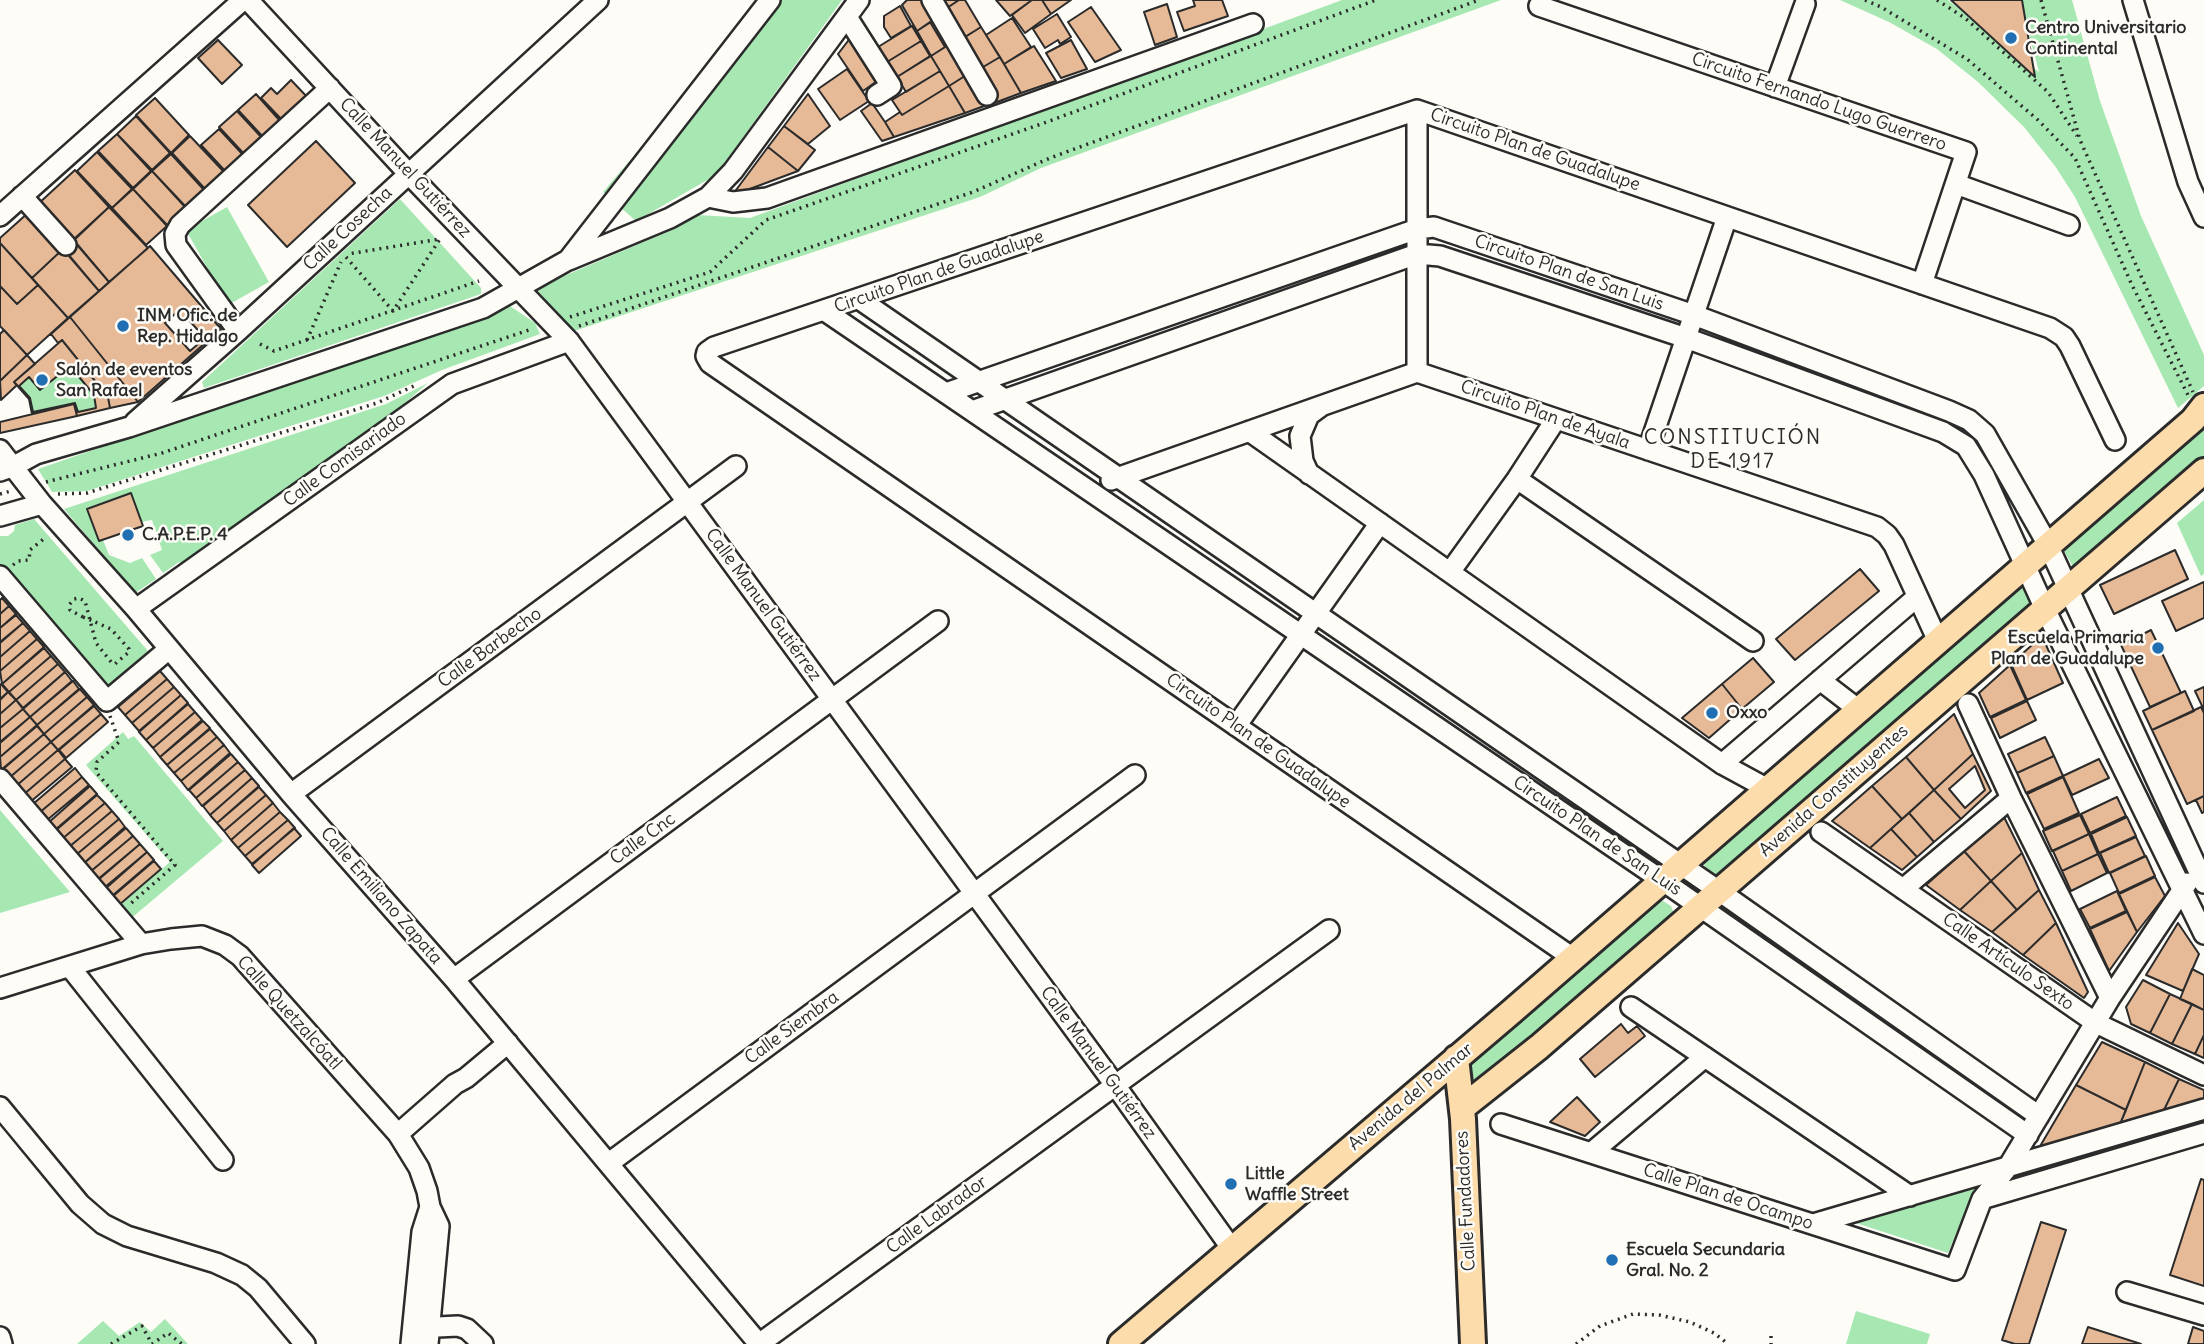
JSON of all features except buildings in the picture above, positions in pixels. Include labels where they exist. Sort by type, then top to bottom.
[{"type":"main road","points":[[1573,958],[2193,420],[2201,409]]},
{"type":"main road","name":"Avenida Constituyentes","points":[[1462,1108],[1539,1047],[2204,471]]},
{"type":"main road","name":"Avenida del Palmar","points":[[1121,1344],[1573,958]]},
{"type":"main road","name":"Calle Fundadores","points":[[1456,1058],[1462,1108],[1473,1344]]},
{"type":"street","name":"Calle Manuel Gutiérrez","points":[[246,0],[561,332],[1115,1085],[1232,1249]]},
{"type":"street","points":[[0,216],[246,0]]},
{"type":"street","name":"Calle Cosecha","points":[[129,427],[238,331],[597,0]]},
{"type":"street","points":[[568,260],[770,0]]},
{"type":"street","points":[[7,469],[36,454],[129,427],[483,308],[568,260],[670,218],[708,197],[733,171],[859,0]]},
{"type":"street","points":[[932,0],[986,95]]},
{"type":"street","points":[[2133,0],[2188,181],[2204,216]]},
{"type":"street","points":[[1775,87],[1805,4]]},
{"type":"street","name":"Circuito Fernando Lugo Guerrero","points":[[1539,6],[1966,152],[1922,284]]},
{"type":"street","points":[[847,17],[891,86],[877,95]]},
{"type":"street","points":[[708,197],[733,202],[767,198],[1253,24]]},
{"type":"street","points":[[238,331],[176,244],[174,234],[180,225],[330,88]]},
{"type":"street","points":[[1086,489],[1417,372],[1417,110]]},
{"type":"street","name":"Circuito Plan de Guadalupe","points":[[1573,958],[721,371],[707,359],[707,352],[1417,110],[2050,328],[2064,337],[2115,440]]},
{"type":"street","points":[[1956,184],[2068,225]]},
{"type":"street","points":[[22,196],[65,245]]},
{"type":"street","points":[[1648,450],[1727,216]]},
{"type":"street","name":"Circuito Plan de San Luis","points":[[946,393],[1417,229],[1434,227],[1694,315],[1959,415],[1984,434],[2049,545],[2200,876]]},
{"type":"street","name":"Circuito Plan de San Luis","points":[[972,411],[1417,254],[1440,256],[1686,338],[1943,432],[1966,446],[1984,475],[2045,609],[2204,934]]},
{"type":"street","name":"Circuito Plan de San Luis","points":[[859,299],[1315,615],[1709,899]]},
{"type":"street","name":"Circuito Plan de San Luis","points":[[825,311],[1301,635],[1671,873]]},
{"type":"street","name":"Calle Comisariado","points":[[136,609],[452,384],[561,332]]},
{"type":"street","name":"Circuito Plan de Ayala","points":[[1417,372],[1877,527],[1894,545],[1938,641]]},
{"type":"street","points":[[1310,474],[1303,461],[1300,436],[1309,415],[1322,405]]},
{"type":"street","points":[[1450,572],[1517,479],[1556,419]]},
{"type":"street","points":[[1249,431],[1722,764],[1768,789]]},
{"type":"street","name":"Calle Emiliano Zapata","points":[[0,450],[7,469],[35,495],[136,609],[291,794],[454,979],[759,1344]]},
{"type":"street","points":[[1984,475],[2001,464]]},
{"type":"street","name":"Calle Barbecho","points":[[291,794],[736,466]]},
{"type":"street","points":[[1517,479],[1753,640]]},
{"type":"street","points":[[0,516],[35,495]]},
{"type":"street","points":[[1236,726],[1380,523]]},
{"type":"street","points":[[3,573],[107,701],[169,649]]},
{"type":"street","points":[[1722,764],[1917,597]]},
{"type":"street","name":"Calle Cnc","points":[[454,979],[938,621]]},
{"type":"street","points":[[1820,680],[1859,709]]},
{"type":"street","points":[[1968,704],[2011,798],[2110,998]]},
{"type":"street","name":"Calle Siembra","points":[[609,1163],[1135,775]]},
{"type":"street","points":[[0,779],[141,944]]},
{"type":"street","points":[[1903,889],[2011,798]]},
{"type":"street","name":"Calle Artículo Sexto","points":[[1821,832],[2096,1023],[2204,1075]]},
{"type":"street","points":[[1982,1199],[2008,1167],[2110,998],[2182,891],[2200,876]]},
{"type":"street","points":[[1709,899],[2039,1116]]},
{"type":"street","points":[[1709,899],[2028,1135]]},
{"type":"street","name":"Calle Labrador","points":[[759,1344],[1329,930]]},
{"type":"street","name":"Calle Quetzalcóatl","points":[[0,988],[141,944],[202,936],[225,945],[240,957],[398,1134],[419,1168],[430,1207],[439,1226],[420,1336]]},
{"type":"street","points":[[70,967],[223,1160]]},
{"type":"street","points":[[1631,1007],[1910,1196]]},
{"type":"street","points":[[398,1134],[455,1084],[508,1043]]},
{"type":"street","points":[[1591,1153],[1705,1057]]},
{"type":"street","points":[[0,1107],[80,1204],[103,1224],[127,1236],[216,1263],[242,1275],[258,1288],[305,1344]]},
{"type":"street","points":[[1814,1224],[2204,1109]]},
{"type":"street","name":"Calle Plan de Ocampo","points":[[1501,1124],[1955,1270],[1982,1199]]},
{"type":"street","points":[[1982,1199],[2204,1133]]},
{"type":"street","points":[[2127,1292],[2204,1315]]},
{"type":"street","points":[[420,1336],[458,1326],[467,1329],[483,1344]]},
{"type":"street","points":[[0,1336],[2,1344]]},
{"type":"path","points":[[561,332],[710,272],[766,220],[1044,123],[1376,0]]},
{"type":"path","points":[[35,495],[162,453],[561,332],[973,192],[1050,158],[1479,0]]},
{"type":"path","points":[[1865,0],[1967,59],[2038,120],[2075,158],[2132,285],[2201,409]]},
{"type":"path","points":[[1937,0],[1965,18],[2048,92],[2080,140]]},
{"type":"path","points":[[2041,0],[2080,140],[2201,409]]},
{"type":"path","points":[[344,255],[440,239],[393,311]]},
{"type":"path","points":[[340,250],[393,311]]},
{"type":"path","points":[[307,340],[344,255]]},
{"type":"path","points":[[260,344],[274,351],[480,281]]},
{"type":"path","points":[[0,494],[87,493],[377,403],[420,383]]},
{"type":"path","points":[[3,573],[18,561],[29,560],[30,550],[51,535]]},
{"type":"path","points":[[95,622],[83,617],[70,610],[69,605],[74,599],[85,601],[98,647],[115,664],[129,649],[111,629],[95,622]]},
{"type":"path","points":[[107,701],[119,742],[97,762],[96,772],[176,864],[116,916]]},
{"type":"path","points":[[1576,1344],[1600,1326],[1633,1314],[1659,1315],[1690,1322],[1728,1344]]},
{"type":"path","points":[[111,1344],[142,1326],[152,1344],[168,1333],[182,1344]]},
{"type":"path","points":[[1771,1336],[1771,1344]]},
{"type":"green space","points":[[760,0],[842,0],[716,175],[636,221],[603,192],[702,76]]},
{"type":"green space","points":[[1342,0],[1501,0],[1041,168],[980,197],[571,332],[536,288],[674,229],[698,215],[750,218]]},
{"type":"green space","points":[[1840,0],[1948,0],[2039,72],[2020,0],[2072,0],[2100,101],[2141,216],[2204,355],[2204,386],[2178,408],[2075,197],[2024,127],[1978,82],[1937,49],[1889,22]]},
{"type":"green space","points":[[400,199],[481,288],[481,294],[204,388],[202,382]]},
{"type":"green space","points":[[227,207],[269,282],[228,305],[186,230]]},
{"type":"green space","points":[[510,306],[535,323],[540,334],[442,370],[384,396],[87,491],[52,492],[38,469]]},
{"type":"green space","points":[[70,366],[94,395],[96,408],[78,412],[75,403],[33,412],[30,398],[19,386],[29,377],[41,390]]},
{"type":"green space","points":[[428,383],[397,410],[182,564],[179,562],[163,573],[150,555],[162,550],[152,520],[141,522],[131,493],[88,509],[99,541],[103,540],[109,555],[130,563],[142,558],[156,579],[135,593],[64,509],[386,404]]},
{"type":"green space","points":[[2204,424],[2204,456],[2080,565],[2072,565],[2064,551],[2068,544]]},
{"type":"green space","points":[[2204,500],[2204,574],[2201,576],[2177,523]]},
{"type":"green space","points":[[34,519],[148,651],[107,686],[0,564],[0,536],[8,536],[14,531],[15,525]]},
{"type":"green space","points":[[2018,585],[2025,587],[2032,599],[2029,607],[1722,875],[1712,875],[1704,865],[1706,856]]},
{"type":"green space","points":[[123,732],[128,739],[134,736],[223,841],[129,920],[117,908],[170,862],[86,765]]},
{"type":"green space","points":[[0,810],[70,892],[0,913]]},
{"type":"green space","points":[[1663,901],[1671,906],[1674,914],[1671,920],[1477,1083],[1470,1084],[1471,1058],[1655,902]]},
{"type":"green space","points":[[2204,1115],[2204,1127],[2048,1170],[2052,1161]]},
{"type":"green space","points":[[1977,1185],[1948,1253],[1853,1222]]},
{"type":"green space","points":[[1856,1311],[1930,1334],[1927,1344],[1846,1344]]},
{"type":"green space","points":[[165,1319],[188,1344],[77,1344],[103,1321],[119,1336],[140,1322],[151,1332]]},
{"type":"place","name":"Centro Universitario Continental","points":[[2011,38]]},
{"type":"place","name":"INM Ofic. de Rep. Hidalgo","points":[[123,326]]},
{"type":"place","name":"Salón de eventos San Rafael","points":[[42,380]]},
{"type":"place","name":"C.A.P.E.P. 4","points":[[128,535]]},
{"type":"place","name":"Escuela Primaria Plan de Guadalupe","points":[[2158,648]]},
{"type":"place","name":"Oxxo","points":[[1712,713]]},
{"type":"place","name":"Little Waffle Street","points":[[1231,1184]]},
{"type":"place","name":"Escuela Secundaria Gral. No. 2","points":[[1612,1260]]},
{"type":"district","name":"CONSTITUCIÓN DE 1917","points":[[1733,450]]}]
